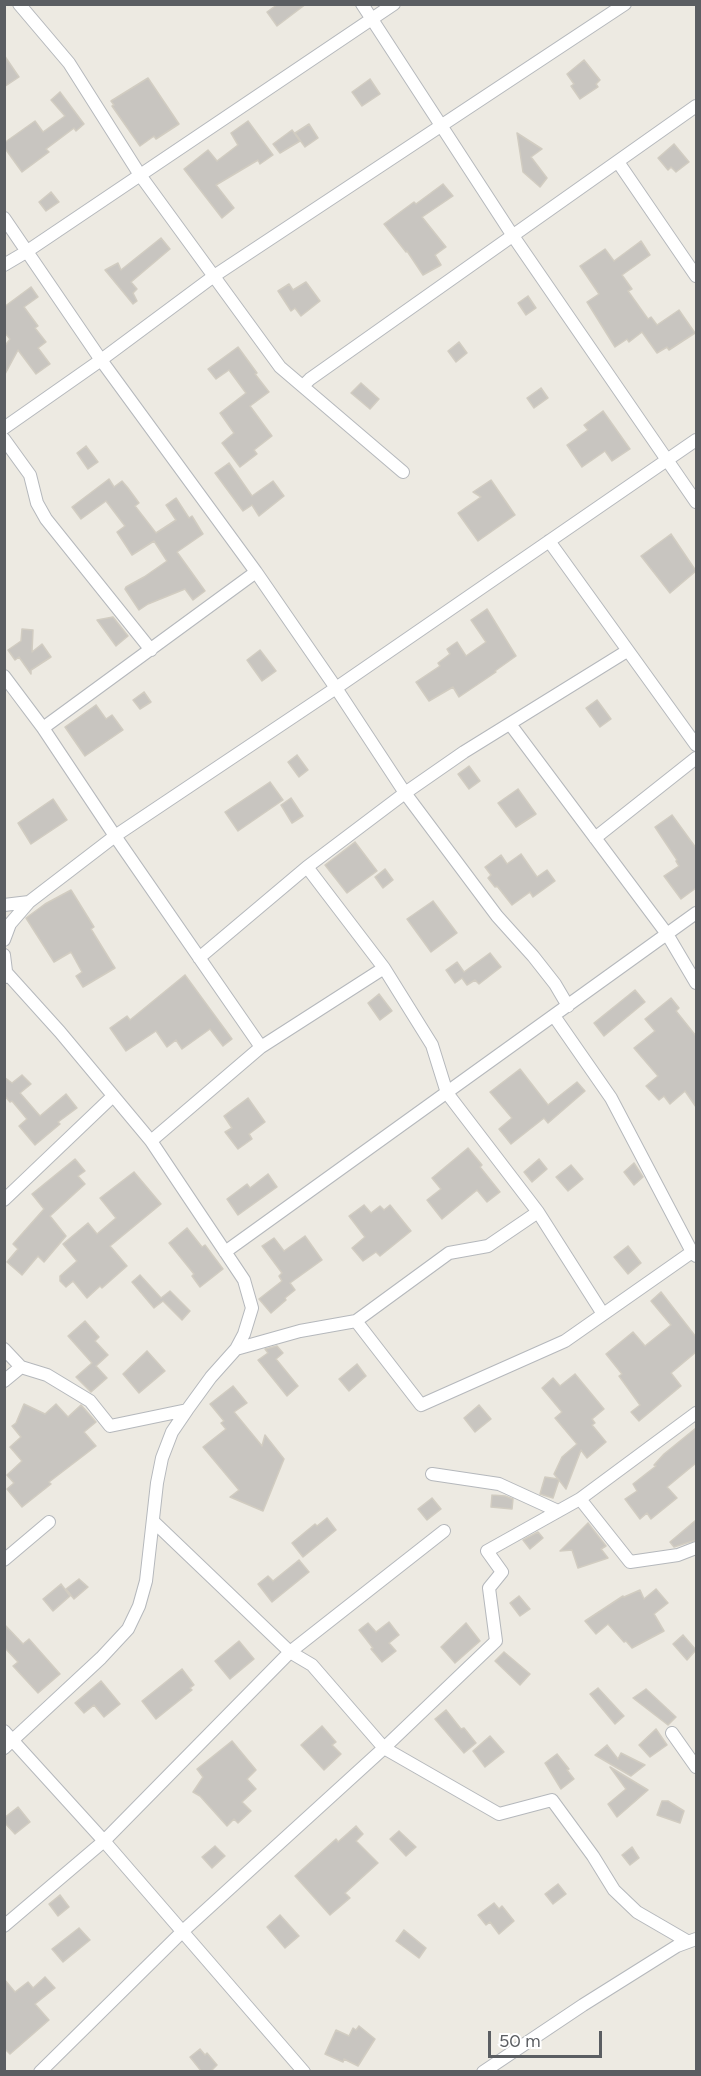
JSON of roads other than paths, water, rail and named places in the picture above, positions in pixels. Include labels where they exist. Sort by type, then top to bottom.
[{"type":"street","points":[[19,4],[69,63],[141,175],[280,367],[403,472]]},
{"type":"street","points":[[362,4],[513,236],[696,502]]},
{"type":"street","points":[[4,265],[394,4]]},
{"type":"street","points":[[4,428],[214,276],[625,4]]},
{"type":"street","points":[[303,386],[696,106]]},
{"type":"street","points":[[618,162],[696,276]]},
{"type":"street","points":[[4,218],[101,360],[256,572],[405,793],[497,916],[555,984],[568,1006]]},
{"type":"street","points":[[4,439],[30,475],[38,503],[46,519],[151,650]]},
{"type":"street","points":[[4,940],[10,924],[29,902],[115,836],[336,688],[696,440]]},
{"type":"street","points":[[549,542],[696,745]]},
{"type":"street","points":[[43,728],[256,572]]},
{"type":"street","points":[[199,958],[307,867],[405,793],[464,752],[627,651]]},
{"type":"street","points":[[4,676],[43,728],[261,1047]]},
{"type":"street","points":[[510,724],[667,934],[696,983]]},
{"type":"street","points":[[596,838],[696,758]]},
{"type":"street","points":[[307,867],[384,968],[432,1045],[447,1093],[538,1212],[603,1314]]},
{"type":"street","points":[[4,905],[29,902]]},
{"type":"street","points":[[225,1252],[696,913]]},
{"type":"street","points":[[4,955],[5,973],[151,1141],[244,1280],[252,1308],[236,1349],[211,1377],[172,1432],[162,1458],[157,1483],[146,1581],[139,1606],[128,1629],[101,1658],[7,1739],[104,1841],[304,2072]]},
{"type":"street","points":[[151,1141],[261,1047],[384,968]]},
{"type":"street","points":[[356,1321],[421,1405],[565,1341],[694,1254],[611,1098],[554,1016]]},
{"type":"street","points":[[4,1200],[113,1096]]},
{"type":"street","points":[[236,1349],[300,1331],[356,1321],[449,1252],[488,1246],[538,1212]]},
{"type":"street","points":[[4,1349],[21,1366],[47,1375],[90,1401],[110,1426],[187,1410]]},
{"type":"street","points":[[4,1381],[21,1366]]},
{"type":"street","points":[[40,2072],[183,1931],[384,1748],[496,1641],[489,1588],[502,1572],[488,1551],[580,1498],[696,1413]]},
{"type":"street","points":[[432,1474],[499,1484],[558,1511]]},
{"type":"street","points":[[580,1498],[630,1562],[678,1555],[696,1548]]},
{"type":"street","points":[[4,1560],[49,1522]]},
{"type":"street","points":[[154,1522],[290,1652],[312,1665],[384,1748],[499,1814],[552,1800],[593,1856],[614,1890],[637,1912],[692,1940]]},
{"type":"street","points":[[4,1926],[104,1841],[290,1652],[444,1531]]},
{"type":"street","points":[[672,1733],[696,1767]]},
{"type":"street","points":[[483,2072],[583,2005],[692,1940]]}]
